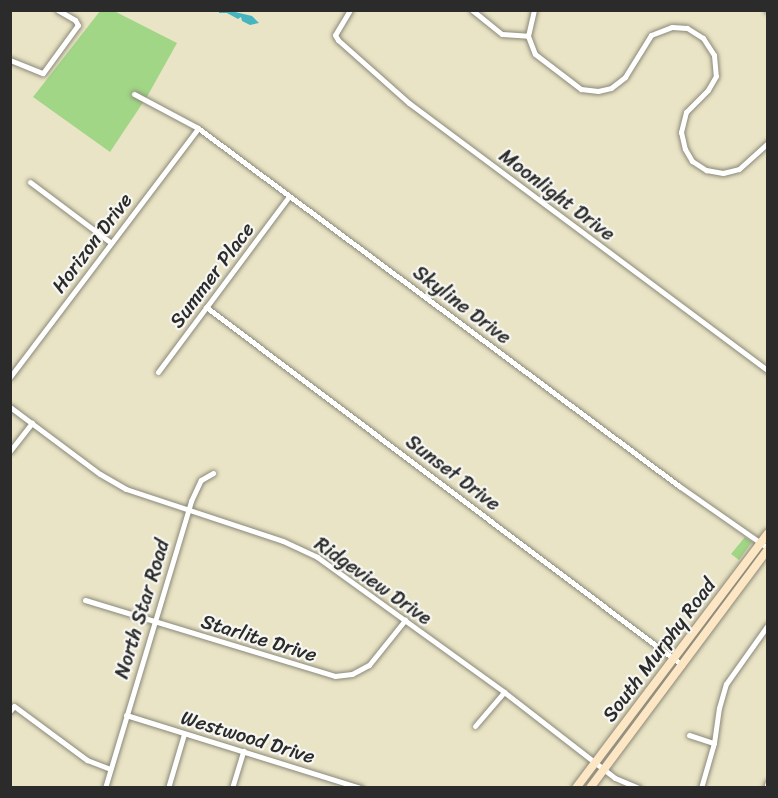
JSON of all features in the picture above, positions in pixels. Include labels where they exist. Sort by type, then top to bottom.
[{"type":"main road","name":"South Murphy Road","points":[[590,788],[682,665],[765,547],[768,533]]},
{"type":"main road","name":"South Murphy Road","points":[[576,788],[673,658],[765,547]]},
{"type":"street","points":[[10,60],[43,73],[78,25],[75,20],[58,10]]},
{"type":"street","name":"Moonlight Drive","points":[[350,10],[335,34],[415,108],[768,371]]},
{"type":"street","points":[[472,10],[502,34],[528,36]]},
{"type":"street","points":[[534,10],[528,36],[535,54],[581,89],[598,91],[611,88],[625,77],[651,35],[672,27],[687,28],[703,38],[714,54],[716,76],[708,90],[686,112],[681,132],[685,149],[692,161],[706,170],[723,173],[739,169],[768,143]]},
{"type":"street","name":"Skyline Drive","points":[[134,94],[198,128],[679,486],[765,547]]},
{"type":"street","name":"Horizon Drive","points":[[10,376],[198,128]]},
{"type":"street","points":[[30,182],[110,242]]},
{"type":"street","name":"Summer Place","points":[[158,372],[289,196]]},
{"type":"street","name":"Sunset Drive","points":[[206,308],[682,665]]},
{"type":"street","name":"Ridgeview Drive","points":[[10,407],[119,485],[188,512],[303,550],[342,573],[504,692],[615,778],[639,788]]},
{"type":"street","points":[[10,451],[32,423]]},
{"type":"street","name":"North Star Road","points":[[105,788],[188,512],[201,480],[213,473]]},
{"type":"street","name":"Starlite Drive","points":[[85,600],[335,676],[352,674],[369,665],[405,620]]},
{"type":"street","points":[[701,788],[714,743],[718,708],[726,684],[768,625]]},
{"type":"street","points":[[475,726],[504,692]]},
{"type":"street","points":[[12,708],[87,760],[110,770]]},
{"type":"street","name":"Westwood Drive","points":[[126,715],[184,735],[361,788]]},
{"type":"street","points":[[168,788],[184,735]]},
{"type":"street","points":[[689,735],[714,743]]},
{"type":"street","points":[[232,788],[243,751]]},
{"type":"street","points":[[766,788],[768,782]]},
{"type":"green space","points":[[100,11],[114,11],[177,43],[148,95],[110,152],[33,97]]},
{"type":"green space","points":[[745,537],[752,542],[739,560],[731,554]]},
{"type":"water","points":[[219,11],[252,16],[259,23],[250,25],[242,21],[241,17],[238,19],[227,13],[219,13]]}]
